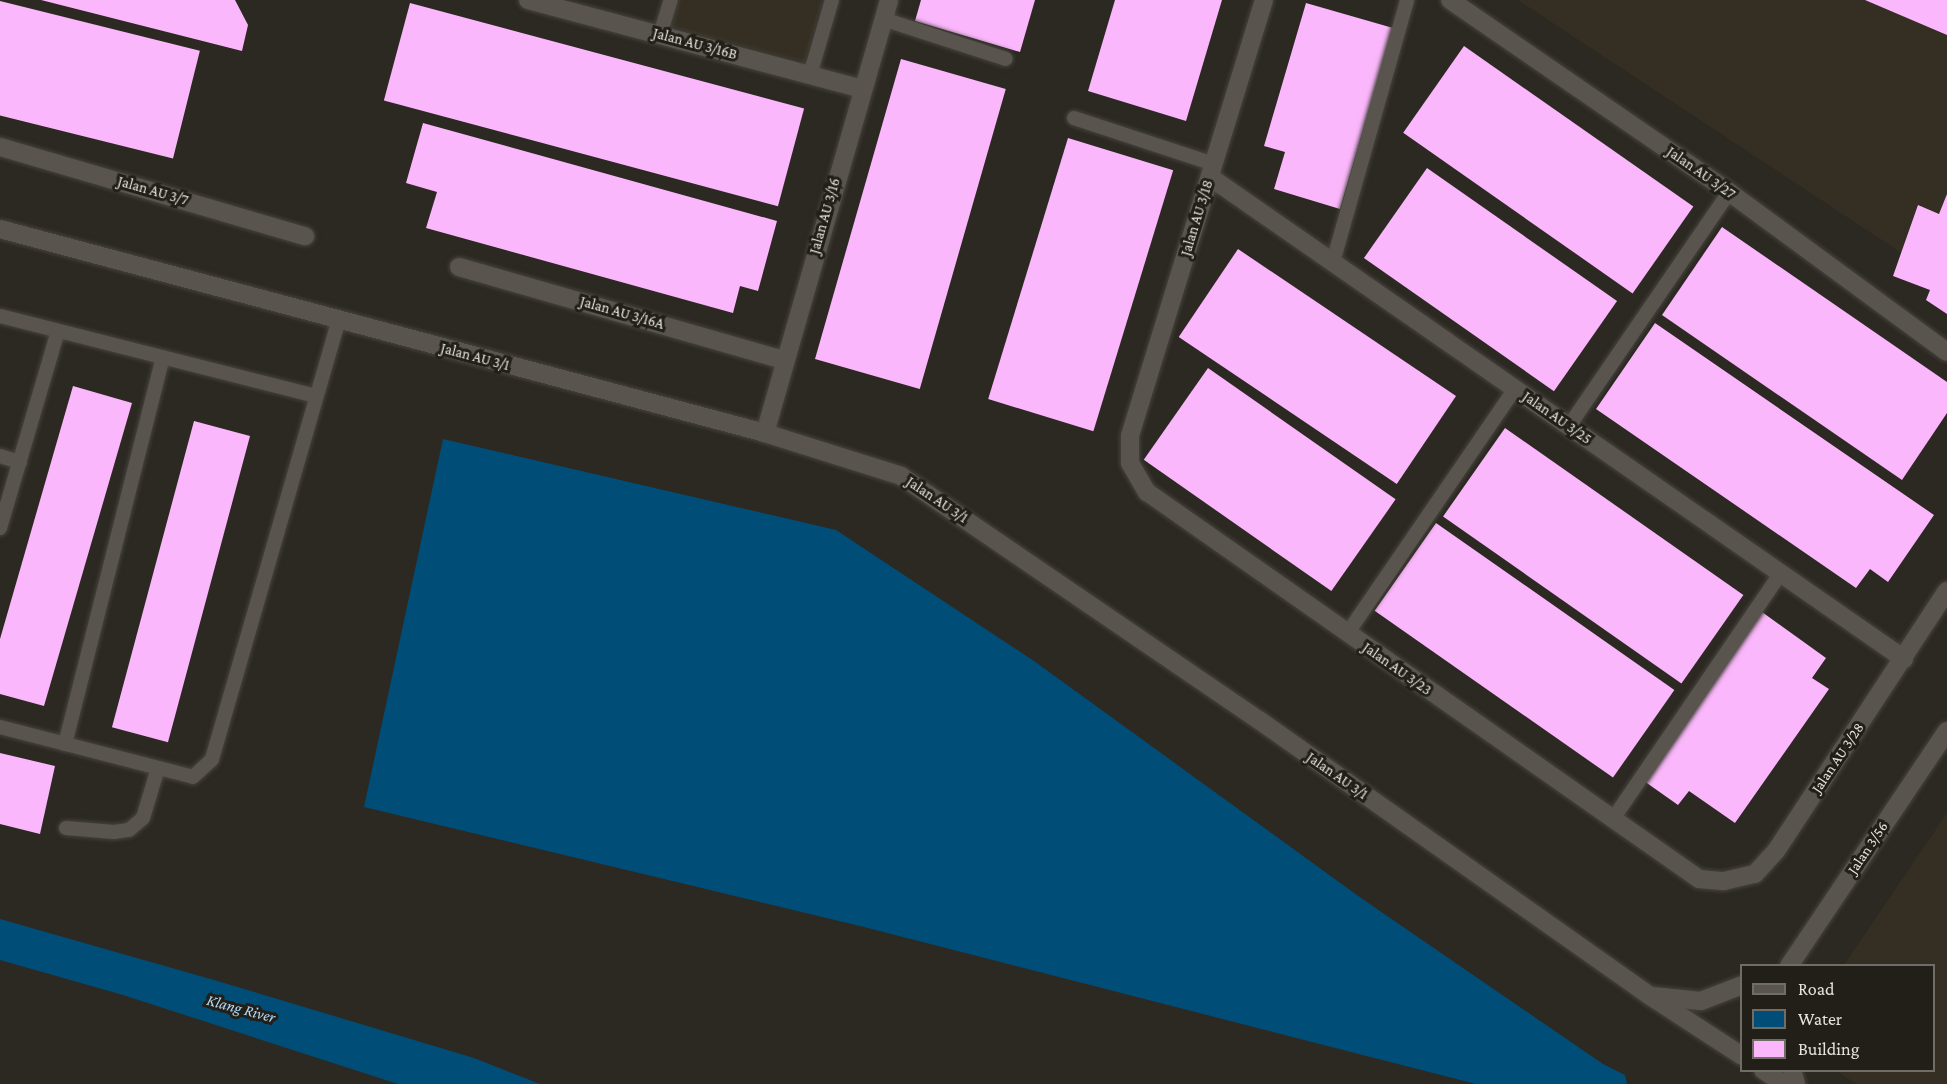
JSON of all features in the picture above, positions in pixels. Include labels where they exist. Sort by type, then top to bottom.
[{"type":"street","name":"Jalan AU 3/16B","points":[[528,0],[862,89]]},
{"type":"street","name":"Jalan AU 3/16","points":[[765,433],[784,360],[889,0]]},
{"type":"street","name":"Jalan AU 3/18","points":[[1131,436],[1264,0]]},
{"type":"street","name":"Jalan AU 3/27","points":[[1450,0],[1729,192],[1947,352]]},
{"type":"street","name":"Jalan AU 3/7","points":[[0,147],[305,236]]},
{"type":"street","name":"Jalan AU 3/25","points":[[1212,171],[1333,262],[1904,659]]},
{"type":"street","name":"Jalan AU 3/1","points":[[0,229],[338,322],[765,433],[901,476],[1259,720],[1650,996],[1740,1050]]},
{"type":"street","name":"Jalan AU 3/16A","points":[[459,267],[784,360]]},
{"type":"street","name":"Jalan AU 3/23","points":[[1131,436],[1130,463],[1148,492],[1347,634],[1699,879]]},
{"type":"street","name":"Jalan AU 3/28","points":[[1699,879],[1724,881],[1755,874],[1776,851],[1947,591]]},
{"type":"street","name":"Jalan 3/56","points":[[1790,964],[1947,731]]},
{"type":"street","points":[[1650,996],[1701,1000],[1740,986]]},
{"type":"street","points":[[1765,1072],[1783,1084]]},
{"type":"lane","points":[[660,35],[671,0]]},
{"type":"lane","points":[[810,75],[832,0]]},
{"type":"lane","points":[[1333,262],[1407,0]]},
{"type":"lane","points":[[883,19],[1006,59]]},
{"type":"lane","points":[[1074,118],[1212,171]]},
{"type":"lane","points":[[1569,426],[1729,192]]},
{"type":"lane","points":[[0,316],[316,396]]},
{"type":"lane","points":[[0,727],[193,777],[212,759],[338,322]]},
{"type":"lane","points":[[0,528],[58,331]]},
{"type":"lane","points":[[65,744],[163,357]]},
{"type":"lane","points":[[1347,634],[1515,389]]},
{"type":"lane","points":[[0,456],[20,462]]},
{"type":"lane","points":[[1613,819],[1781,573]]},
{"type":"lane","points":[[66,828],[114,832],[129,830],[143,818],[158,768]]},
{"type":"shaded area","points":[[679,0],[823,0],[805,62],[671,27]]},
{"type":"shaded area","points":[[1518,0],[1947,0],[1947,283]]},
{"type":"shaded area","points":[[1947,813],[1947,1084],[1856,1084],[1838,1072],[1935,1072],[1935,964],[1845,964]]},
{"type":"water","points":[[443,439],[836,530],[1034,661],[1361,898],[1603,1064],[1625,1075],[1627,1084],[1476,1084],[864,927],[364,807]]},
{"type":"water","name":"Klang River","points":[[0,919],[474,1058],[540,1084],[398,1084],[123,995],[0,960]]},
{"type":"building","points":[[41,0],[235,0],[248,25],[242,51]]},
{"type":"building","points":[[921,0],[1035,0],[1020,52],[915,21]]},
{"type":"building","points":[[1115,0],[1222,0],[1186,121],[1088,91]]},
{"type":"building","points":[[1865,0],[1947,0],[1947,35]]},
{"type":"building","points":[[0,1],[200,51],[173,159],[0,115]]},
{"type":"building","points":[[410,3],[804,109],[778,206],[384,101]]},
{"type":"building","points":[[1306,3],[1393,28],[1340,209],[1274,189],[1285,152],[1264,146]]},
{"type":"building","points":[[1464,46],[1693,207],[1633,293],[1403,133]]},
{"type":"building","points":[[901,59],[1006,89],[920,389],[815,359]]},
{"type":"building","points":[[423,123],[777,221],[758,291],[740,286],[733,313],[426,228],[437,192],[406,183]]},
{"type":"building","points":[[1068,138],[1173,170],[1093,431],[988,399]]},
{"type":"building","points":[[1427,168],[1617,301],[1554,391],[1364,258]]},
{"type":"building","points":[[1947,194],[1947,314],[1926,300],[1930,290],[1893,276],[1918,205],[1939,214]]},
{"type":"building","points":[[1722,227],[1947,382],[1947,413],[1902,480],[1662,315]]},
{"type":"building","points":[[1238,249],[1456,396],[1397,484],[1179,337]]},
{"type":"building","points":[[1655,323],[1934,515],[1888,582],[1870,569],[1856,588],[1596,409]]},
{"type":"building","points":[[1208,368],[1396,499],[1331,591],[1144,460]]},
{"type":"building","points":[[73,386],[132,403],[44,706],[0,694],[0,639]]},
{"type":"building","points":[[194,421],[250,436],[168,742],[112,727]]},
{"type":"building","points":[[1505,428],[1743,595],[1681,683],[1443,516]]},
{"type":"building","points":[[1436,523],[1674,690],[1613,778],[1375,611]]},
{"type":"building","points":[[1762,612],[1826,658],[1812,678],[1829,689],[1735,823],[1689,791],[1678,805],[1644,781]]},
{"type":"building","points":[[0,753],[55,766],[40,834],[0,824]]}]
